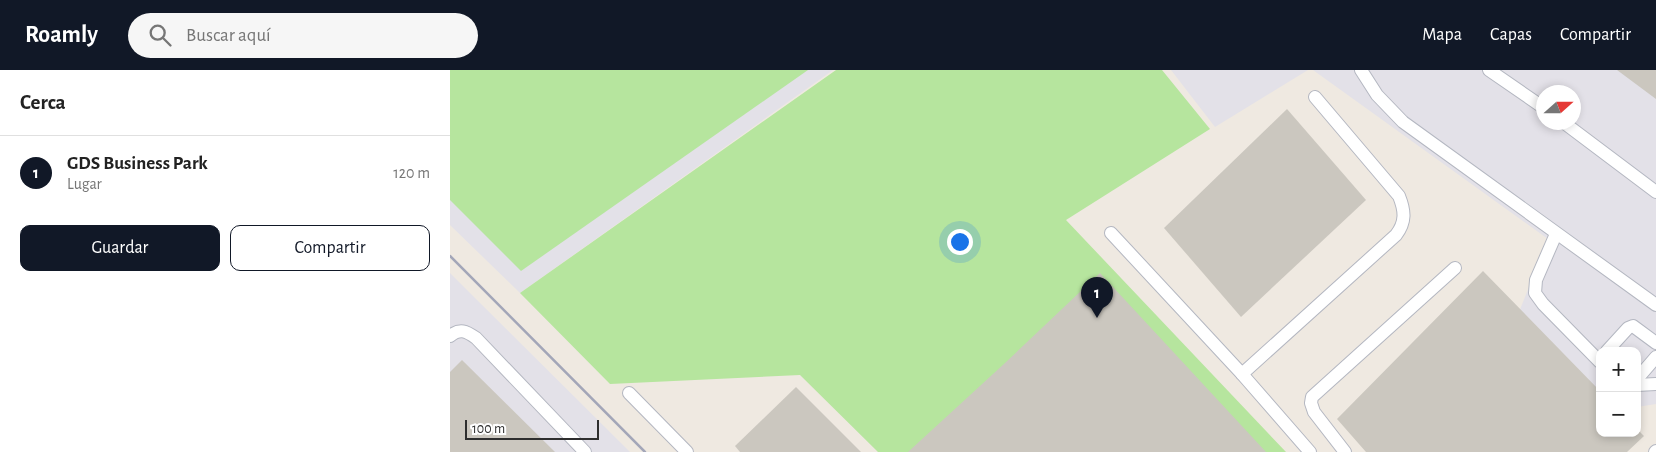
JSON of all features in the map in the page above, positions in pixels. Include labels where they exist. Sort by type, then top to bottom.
[{"type":"lane","points":[[1361,70],[1377,95],[1404,122],[1656,305]]},
{"type":"lane","points":[[1489,70],[1536,102]]},
{"type":"lane","points":[[1242,374],[1396,235],[1404,222],[1404,208],[1399,196],[1315,97]]},
{"type":"lane","points":[[1574,130],[1656,192]]},
{"type":"lane","points":[[1111,233],[1242,374],[1310,452]]},
{"type":"lane","points":[[1556,234],[1536,280],[1535,293],[1543,304],[1596,358]]},
{"type":"lane","points":[[1345,452],[1314,412],[1311,404],[1312,397],[1455,268]]},
{"type":"lane","points":[[1611,347],[1628,328],[1633,326],[1656,343]]},
{"type":"lane","points":[[450,336],[459,330],[467,331],[476,338],[585,452]]},
{"type":"lane","points":[[1641,375],[1656,358]]},
{"type":"lane","points":[[1641,385],[1656,384]]},
{"type":"lane","points":[[629,393],[688,452]]},
{"type":"shaded area","points":[[450,70],[833,70],[520,293],[450,225]]},
{"type":"shaded area","points":[[1171,70],[1308,70],[1215,127]]},
{"type":"shaded area","points":[[1313,70],[1656,70],[1656,404],[1641,406],[1641,347],[1596,347],[1596,393],[1519,312],[1548,239]]},
{"type":"shaded area","points":[[450,273],[472,295],[630,452],[450,452]]},
{"type":"green space","points":[[450,70],[808,70],[521,271],[450,200]]},
{"type":"green space","points":[[836,70],[1162,70],[1210,129],[1066,220],[1286,452],[878,452],[800,375],[610,384],[520,293]]},
{"type":"building","points":[[1617,70],[1656,70],[1656,99]]},
{"type":"building","points":[[1287,109],[1366,200],[1241,317],[1164,228]]},
{"type":"building","points":[[1483,271],[1596,387],[1596,437],[1641,437],[1641,433],[1644,436],[1627,452],[1366,452],[1337,419]]},
{"type":"building","points":[[1100,273],[1266,452],[908,452],[1005,363]]},
{"type":"building","points":[[462,360],[555,452],[450,452],[450,372]]},
{"type":"building","points":[[796,387],[861,452],[740,452],[735,446]]},
{"type":"railway","points":[[450,256],[645,452]]},
{"type":"place","name":"GDS Business Park","points":[[1097,318]]}]
